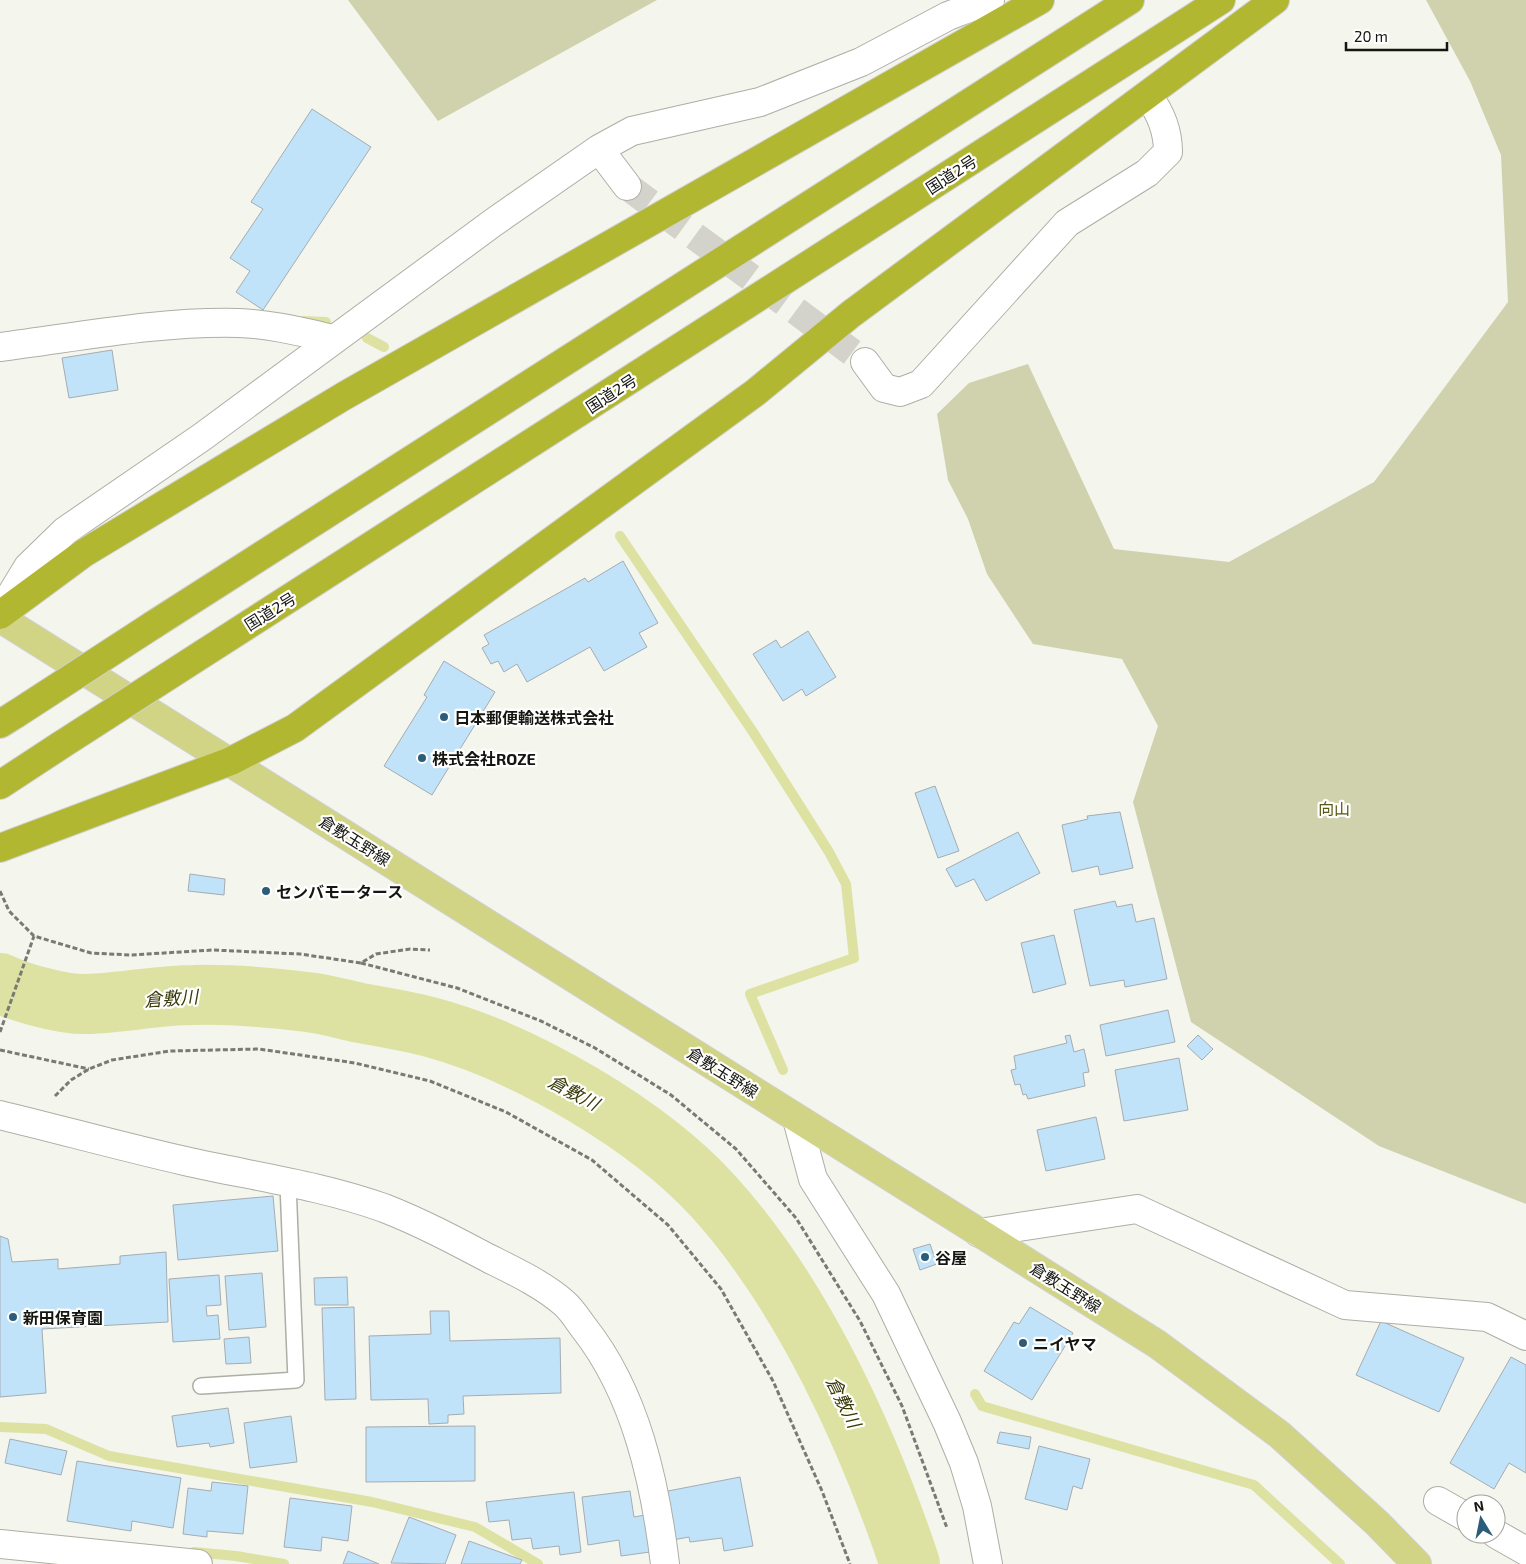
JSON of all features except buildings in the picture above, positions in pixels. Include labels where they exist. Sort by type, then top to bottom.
[{"type":"highway","points":[[0,615],[84,553],[344,396],[1040,0]]},
{"type":"highway","points":[[8,719],[1130,0]]},
{"type":"highway","name":"国道2号","points":[[0,784],[1221,0]]},
{"type":"highway","points":[[0,848],[231,762],[295,728],[756,392],[851,314],[1148,96],[1275,0]]},
{"type":"main road","name":"倉敷玉野線","points":[[0,615],[153,715],[231,762],[1157,1344],[1280,1435],[1377,1523],[1417,1564]]},
{"type":"street","points":[[0,615],[28,567],[65,531],[202,437],[332,339],[599,149],[632,132],[760,102],[861,62],[948,16],[990,0]]},
{"type":"street","points":[[866,362],[884,388],[900,392],[921,384],[1067,224],[1147,173],[1168,152],[1159,110],[1148,96]]},
{"type":"street","points":[[599,149],[627,186]]},
{"type":"street","points":[[0,347],[170,324],[240,323],[283,328],[332,339]]},
{"type":"street","points":[[0,1115],[184,1161],[336,1193],[384,1209],[430,1229],[529,1280],[565,1304],[591,1337],[608,1365],[629,1408],[658,1511],[665,1564]]},
{"type":"street","points":[[797,1119],[813,1179],[886,1294],[950,1430],[964,1463],[976,1506],[988,1564]]},
{"type":"street","points":[[980,1232],[1137,1209],[1345,1305],[1487,1317],[1526,1336]]},
{"type":"street","points":[[1438,1501],[1456,1511]]},
{"type":"street","points":[[1506,1540],[1526,1551]]},
{"type":"street","points":[[0,1544],[39,1550],[198,1564]]},
{"type":"lane","points":[[201,1386],[296,1380],[288,1184]]},
{"type":"path","points":[[0,891],[8,912],[34,936],[90,953],[131,955],[213,950],[300,954],[361,963],[457,988],[541,1021],[595,1048],[671,1095],[736,1150],[796,1218],[860,1321],[902,1406],[950,1536]]},
{"type":"path","points":[[0,1032],[34,936]]},
{"type":"path","points":[[361,963],[376,954],[410,949],[430,950]]},
{"type":"path","points":[[39,1125],[51,1099],[71,1080],[89,1069],[112,1060],[170,1050],[259,1049],[354,1063],[430,1081],[506,1112],[592,1160],[668,1225],[721,1289],[773,1381],[822,1491],[850,1564]]},
{"type":"path","points":[[0,1050],[89,1069]]},
{"type":"green space","points":[[348,0],[657,0],[438,121]]},
{"type":"green space","name":"向山","points":[[1426,0],[1526,0],[1526,1204],[1379,1146],[1191,1022],[1133,802],[1158,726],[1122,659],[1033,644],[987,574],[968,519],[948,480],[937,414],[969,383],[1028,364],[1114,549],[1229,562],[1374,482],[1508,302],[1501,155],[1470,81]]},
{"type":"waterway","points":[[304,321],[326,322]]},
{"type":"waterway","points":[[367,338],[384,347]]},
{"type":"waterway","points":[[620,536],[753,732],[829,852],[846,884],[854,958],[750,994],[783,1070]]},
{"type":"waterway","name":"倉敷川","points":[[0,983],[43,998],[78,1004],[181,995],[207,995],[280,999],[327,1005],[430,1027],[467,1039],[505,1054],[583,1094],[620,1118],[687,1170],[714,1197],[746,1236],[776,1278],[830,1370],[853,1419],[893,1516],[910,1564]]},
{"type":"waterway","points":[[975,1394],[982,1406],[1254,1485],[1340,1564]]},
{"type":"waterway","points":[[0,1427],[46,1429],[109,1456],[372,1502],[475,1527],[538,1564]]},
{"type":"waterway","points":[[194,1552],[236,1556],[284,1564]]},
{"type":"tunnel","points":[[627,186],[865,362]]},
{"type":"place","name":"日本郵便輸送株式会社","points":[[444,717]]},
{"type":"place","name":"株式会社ROZE","points":[[422,758]]},
{"type":"place","name":"センバモータース","points":[[266,891]]},
{"type":"place","name":"谷屋","points":[[925,1257]]},
{"type":"place","name":"新田保育園","points":[[13,1317]]},
{"type":"place","name":"ニイヤマ","points":[[1023,1343]]}]
